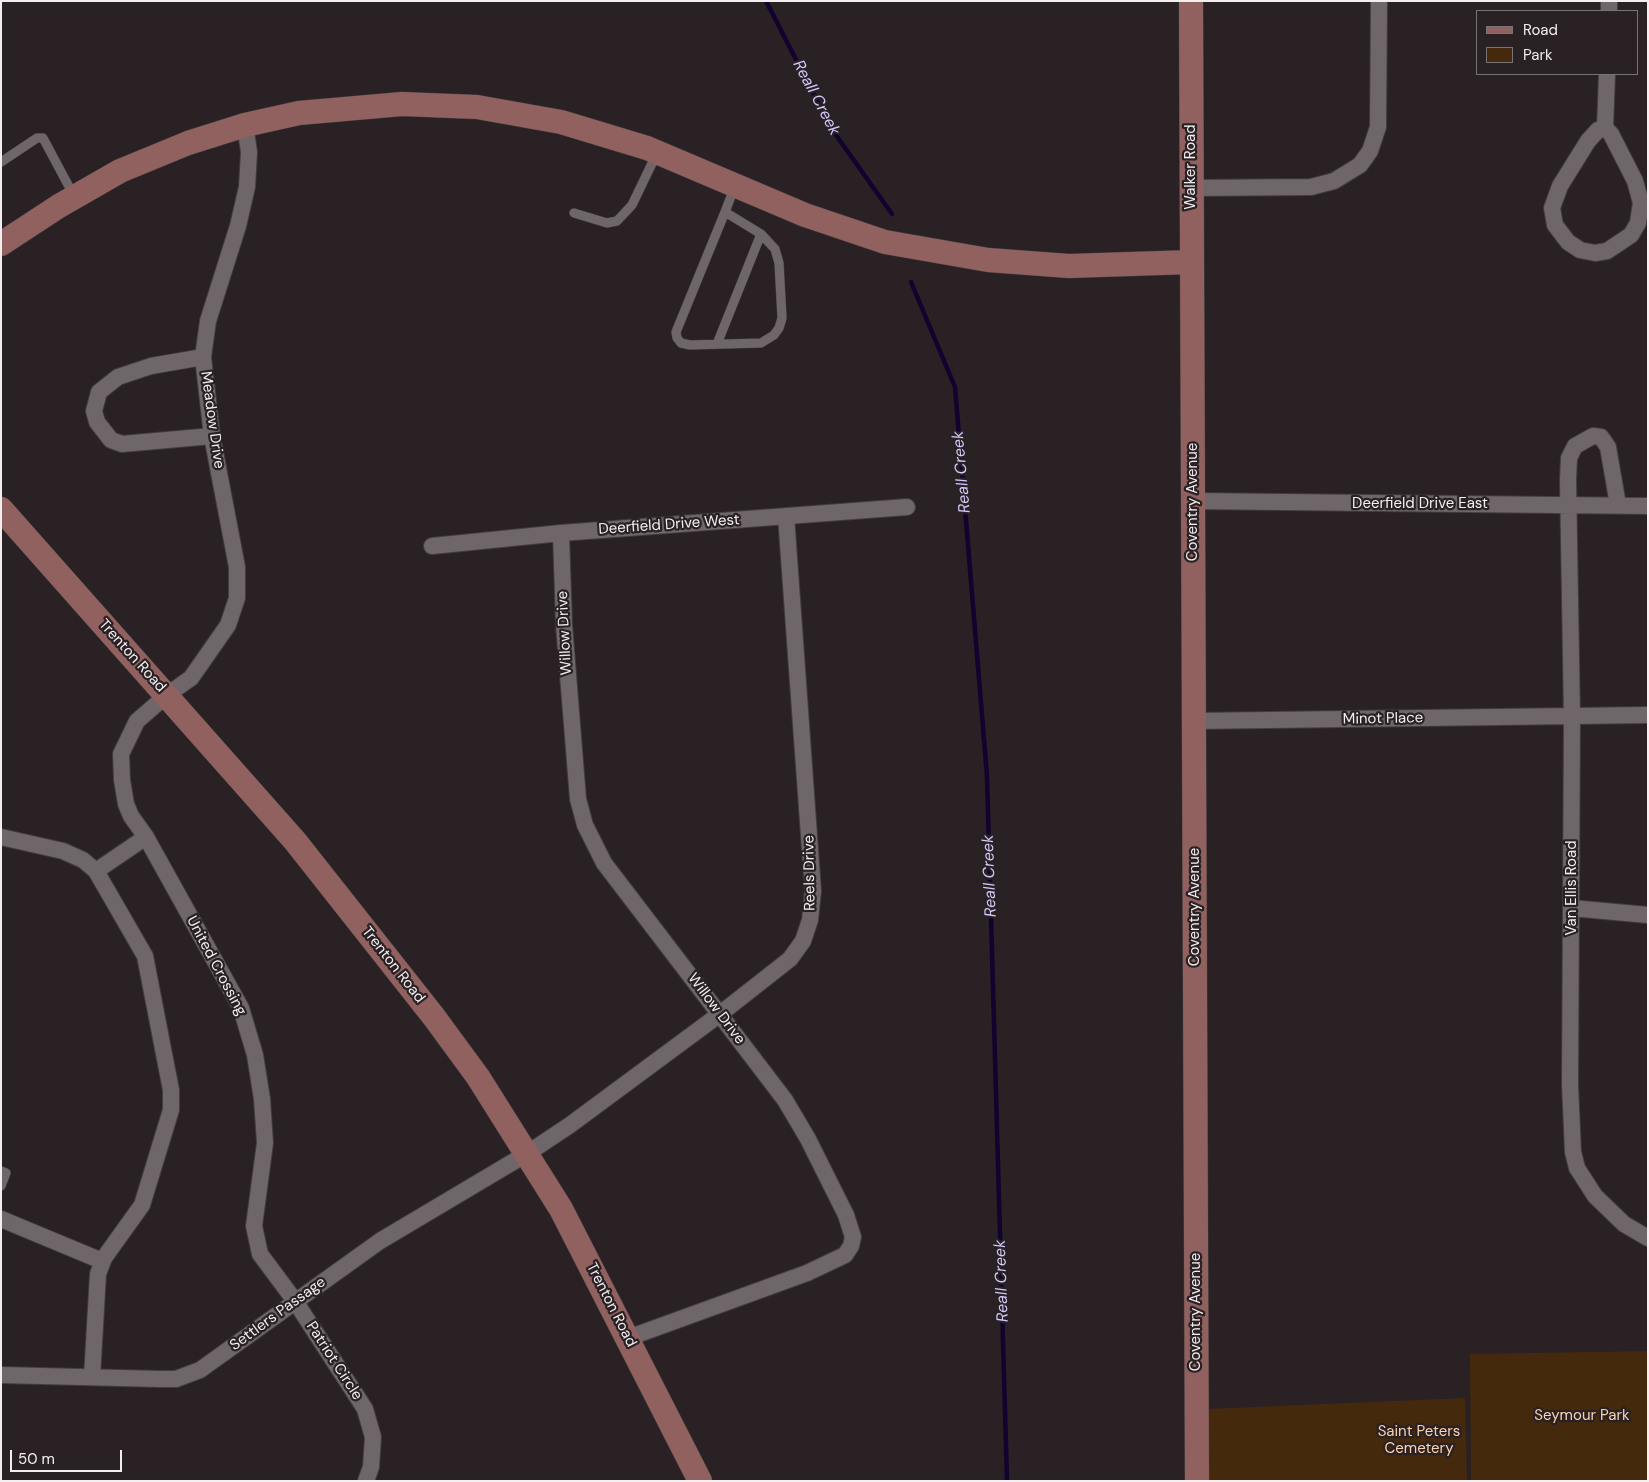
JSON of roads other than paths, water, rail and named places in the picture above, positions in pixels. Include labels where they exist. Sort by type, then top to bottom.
[{"type":"street","name":"Walker Road","points":[[1191,1],[1192,333]]},
{"type":"street","points":[[1191,188],[1312,186],[1334,181],[1360,165],[1370,151],[1378,127],[1379,1]]},
{"type":"street","points":[[1605,128],[1607,75]]},
{"type":"street","points":[[1,244],[74,197],[120,171],[188,143],[245,125],[299,113],[402,104],[477,107],[561,122],[657,152],[804,215],[885,242],[988,260],[1069,266],[1192,262]]},
{"type":"street","name":"Meadow Drive","points":[[146,837],[138,828],[126,804],[121,754],[137,722],[167,695],[191,678],[228,625],[237,598],[237,567],[212,436],[204,357],[208,322],[238,226],[247,187],[249,152],[245,125]]},
{"type":"street","points":[[1605,128],[1612,134],[1635,181],[1641,203],[1638,223],[1631,235],[1607,251],[1595,253],[1580,250],[1568,242],[1555,224],[1552,208],[1560,186],[1588,141],[1598,130],[1605,128]]},
{"type":"street","name":"Coventry Avenue","points":[[1192,333],[1197,1481]]},
{"type":"street","points":[[204,357],[151,366],[118,377],[99,392],[94,412],[97,422],[111,440],[122,444],[212,436]]},
{"type":"street","name":"Van Ellis Road","points":[[1618,506],[1608,447],[1601,437],[1593,436],[1575,446],[1569,458],[1572,717],[1570,1085],[1573,1152],[1577,1168],[1596,1196],[1624,1224],[1648,1238]]},
{"type":"street","name":"Deerfield Drive East","points":[[1192,501],[1648,506]]},
{"type":"street","name":"Deerfield Drive West","points":[[432,546],[561,533],[906,507]]},
{"type":"street","name":"Trenton Road","points":[[1,509],[295,841],[428,1009],[478,1077],[561,1209],[700,1481]]},
{"type":"street","name":"Reels Drive","points":[[528,1154],[720,1014],[790,959],[803,941],[810,920],[813,891],[786,516]]},
{"type":"street","name":"Willow Drive","points":[[561,533],[564,625],[578,799],[585,826],[604,863],[785,1100],[808,1139],[846,1215],[853,1236],[851,1246],[845,1255],[808,1273],[628,1338]]},
{"type":"street","name":"Minot Place","points":[[1194,722],[1648,715]]},
{"type":"street","points":[[1,837],[63,851],[83,860],[96,871],[145,956],[172,1101],[142,1205],[102,1260],[95,1285],[92,1377]]},
{"type":"street","points":[[96,871],[146,837]]},
{"type":"street","name":"United Crossing","points":[[146,837],[241,1008],[255,1055],[262,1099],[264,1142],[254,1226],[260,1254],[295,1301]]},
{"type":"street","points":[[1571,908],[1648,915]]},
{"type":"street","name":"Settlers Passage","points":[[1,1375],[176,1379],[188,1375],[211,1363],[380,1241],[528,1154]]},
{"type":"street","points":[[1,1219],[102,1260]]},
{"type":"street","name":"Patriot Circle","points":[[295,1301],[365,1409],[373,1437],[372,1467],[366,1481]]},
{"type":"lane","points":[[1,162],[38,138],[43,138],[74,197]]},
{"type":"lane","points":[[574,213],[608,223],[617,221],[632,205],[657,152]]},
{"type":"lane","points":[[725,212],[761,234],[776,248],[779,263],[782,318],[774,336],[761,343],[690,345],[681,342],[677,338],[676,332],[735,186]]},
{"type":"lane","points":[[717,344],[761,234]]},
{"type":"lane","points":[[1,1171],[6,1173],[1,1186]]},
{"type":"waterway","name":"Reall Creek","points":[[766,1],[831,128],[892,214]]},
{"type":"waterway","name":"Reall Creek","points":[[911,282],[955,387],[987,776],[1007,1481]]},
{"type":"park label","name":"Seymour Park","points":[[1582,1416]]},
{"type":"park label","name":"Saint Peters Cemetery","points":[[1419,1440]]}]
